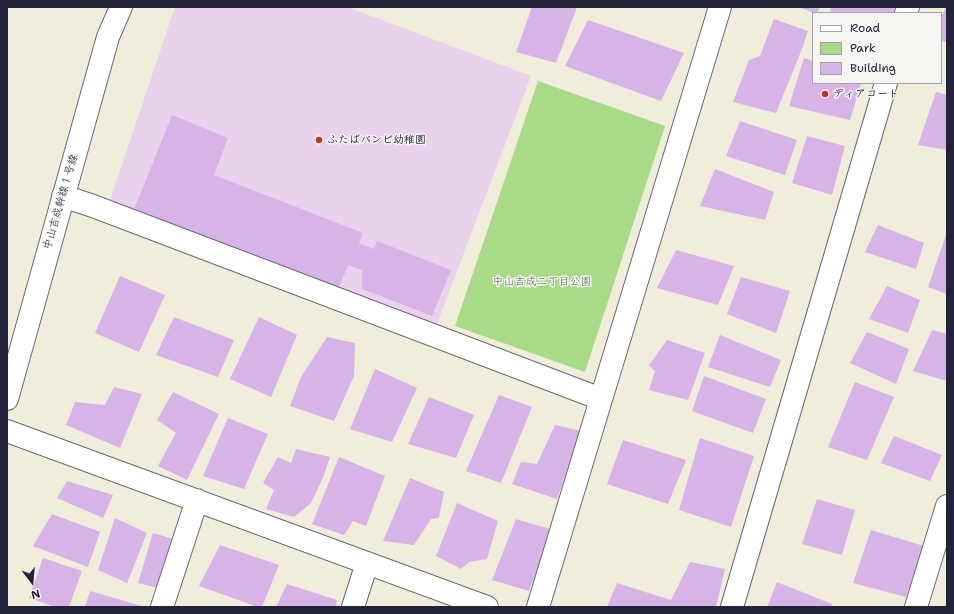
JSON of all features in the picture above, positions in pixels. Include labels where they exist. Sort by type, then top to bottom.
[{"type":"street","name":"中山吉成幹線１号線","points":[[7,399],[108,37],[121,7]]},
{"type":"street","points":[[538,607],[720,7]]},
{"type":"street","points":[[732,607],[886,84]]},
{"type":"street","points":[[63,196],[93,206],[601,399]]},
{"type":"street","points":[[7,431],[487,607]]},
{"type":"street","points":[[162,607],[197,500]]},
{"type":"street","points":[[916,607],[947,506]]},
{"type":"street","points":[[352,607],[367,563]]},
{"type":"shaded area","name":"ふたばバンビ幼稚園","points":[[175,7],[347,7],[531,76],[437,324],[109,203]]},
{"type":"green space","name":"中山吉成二丁目公園","points":[[538,81],[665,126],[585,372],[455,326]]},
{"type":"building","points":[[532,7],[577,7],[556,63],[516,52]]},
{"type":"building","points":[[799,7],[820,7],[818,12],[812,12]]},
{"type":"building","points":[[832,7],[895,7],[893,12],[830,11]]},
{"type":"building","points":[[947,7],[947,43],[942,40],[942,15]]},
{"type":"building","points":[[774,19],[808,31],[776,113],[733,102],[749,60],[760,56]]},
{"type":"building","points":[[588,20],[684,53],[661,101],[565,66]]},
{"type":"building","name":"ディアコート","points":[[804,58],[812,61],[812,84],[861,84],[850,120],[789,106]]},
{"type":"building","points":[[936,92],[947,95],[947,150],[918,145]]},
{"type":"building","points":[[172,115],[228,138],[214,175],[363,233],[359,243],[374,249],[377,241],[451,270],[432,316],[362,289],[362,270],[348,265],[337,292],[133,212]]},
{"type":"building","points":[[740,121],[797,140],[785,175],[726,156]]},
{"type":"building","points":[[807,136],[845,146],[832,195],[792,183]]},
{"type":"building","points":[[715,169],[774,192],[765,220],[700,206]]},
{"type":"building","points":[[878,225],[924,243],[916,269],[865,252]]},
{"type":"building","points":[[947,232],[947,294],[928,287]]},
{"type":"building","points":[[676,250],[734,266],[718,305],[657,288]]},
{"type":"building","points":[[120,276],[165,295],[139,352],[95,333]]},
{"type":"building","points":[[741,277],[790,291],[776,333],[727,314]]},
{"type":"building","points":[[887,286],[920,300],[908,333],[869,319]]},
{"type":"building","points":[[174,317],[234,340],[218,377],[156,355]]},
{"type":"building","points":[[259,317],[297,335],[271,397],[230,379]]},
{"type":"building","points":[[932,330],[947,334],[947,381],[913,371]]},
{"type":"building","points":[[867,332],[909,349],[896,384],[850,363]]},
{"type":"building","points":[[720,335],[781,360],[770,387],[708,367]]},
{"type":"building","points":[[327,337],[355,343],[354,376],[334,421],[290,406],[301,377]]},
{"type":"building","points":[[667,340],[705,353],[688,400],[649,390],[655,371],[649,365]]},
{"type":"building","points":[[375,369],[417,388],[392,442],[350,429]]},
{"type":"building","points":[[704,376],[766,399],[753,433],[692,411]]},
{"type":"building","points":[[855,382],[894,397],[867,460],[828,447]]},
{"type":"building","points":[[114,387],[142,394],[120,448],[66,425],[75,402],[105,405]]},
{"type":"building","points":[[173,392],[219,414],[187,480],[158,466],[176,433],[157,420]]},
{"type":"building","points":[[499,395],[532,407],[501,483],[466,471]]},
{"type":"building","points":[[429,397],[474,415],[456,458],[408,444]]},
{"type":"building","points":[[228,418],[268,434],[244,489],[203,476]]},
{"type":"building","points":[[555,425],[581,431],[557,499],[512,484],[521,462],[537,464]]},
{"type":"building","points":[[894,436],[942,455],[930,481],[881,463]]},
{"type":"building","points":[[700,438],[754,456],[731,527],[679,510]]},
{"type":"building","points":[[623,440],[686,460],[668,504],[607,484]]},
{"type":"building","points":[[296,449],[330,457],[323,478],[311,503],[294,517],[266,509],[274,490],[263,483],[278,457],[291,463]]},
{"type":"building","points":[[339,457],[385,476],[366,526],[353,521],[344,535],[312,524]]},
{"type":"building","points":[[410,478],[444,492],[439,518],[431,519],[414,545],[383,541]]},
{"type":"building","points":[[67,481],[113,495],[103,518],[57,498]]},
{"type":"building","points":[[817,499],[855,510],[842,555],[802,544]]},
{"type":"building","points":[[457,503],[498,521],[487,559],[469,562],[461,569],[436,556]]},
{"type":"building","points":[[52,514],[100,532],[88,567],[33,546]]},
{"type":"building","points":[[115,518],[147,533],[127,583],[98,570]]},
{"type":"building","points":[[516,519],[553,530],[529,591],[492,580]]},
{"type":"building","points":[[871,530],[924,546],[906,597],[853,583]]},
{"type":"building","points":[[153,533],[177,540],[162,589],[138,583]]},
{"type":"building","points":[[220,545],[279,565],[262,607],[258,607],[199,586]]},
{"type":"building","points":[[43,558],[82,571],[69,607],[55,607],[29,598]]},
{"type":"building","points":[[690,562],[725,569],[716,607],[607,607],[617,583],[671,600]]},
{"type":"building","points":[[777,582],[832,604],[831,607],[767,607]]},
{"type":"building","points":[[287,584],[337,600],[336,607],[276,607]]},
{"type":"building","points":[[90,591],[145,607],[85,607]]},
{"type":"place","name":"ディアコート","points":[[825,94]]},
{"type":"place","name":"ふたばバンビ幼稚園","points":[[319,140]]}]
